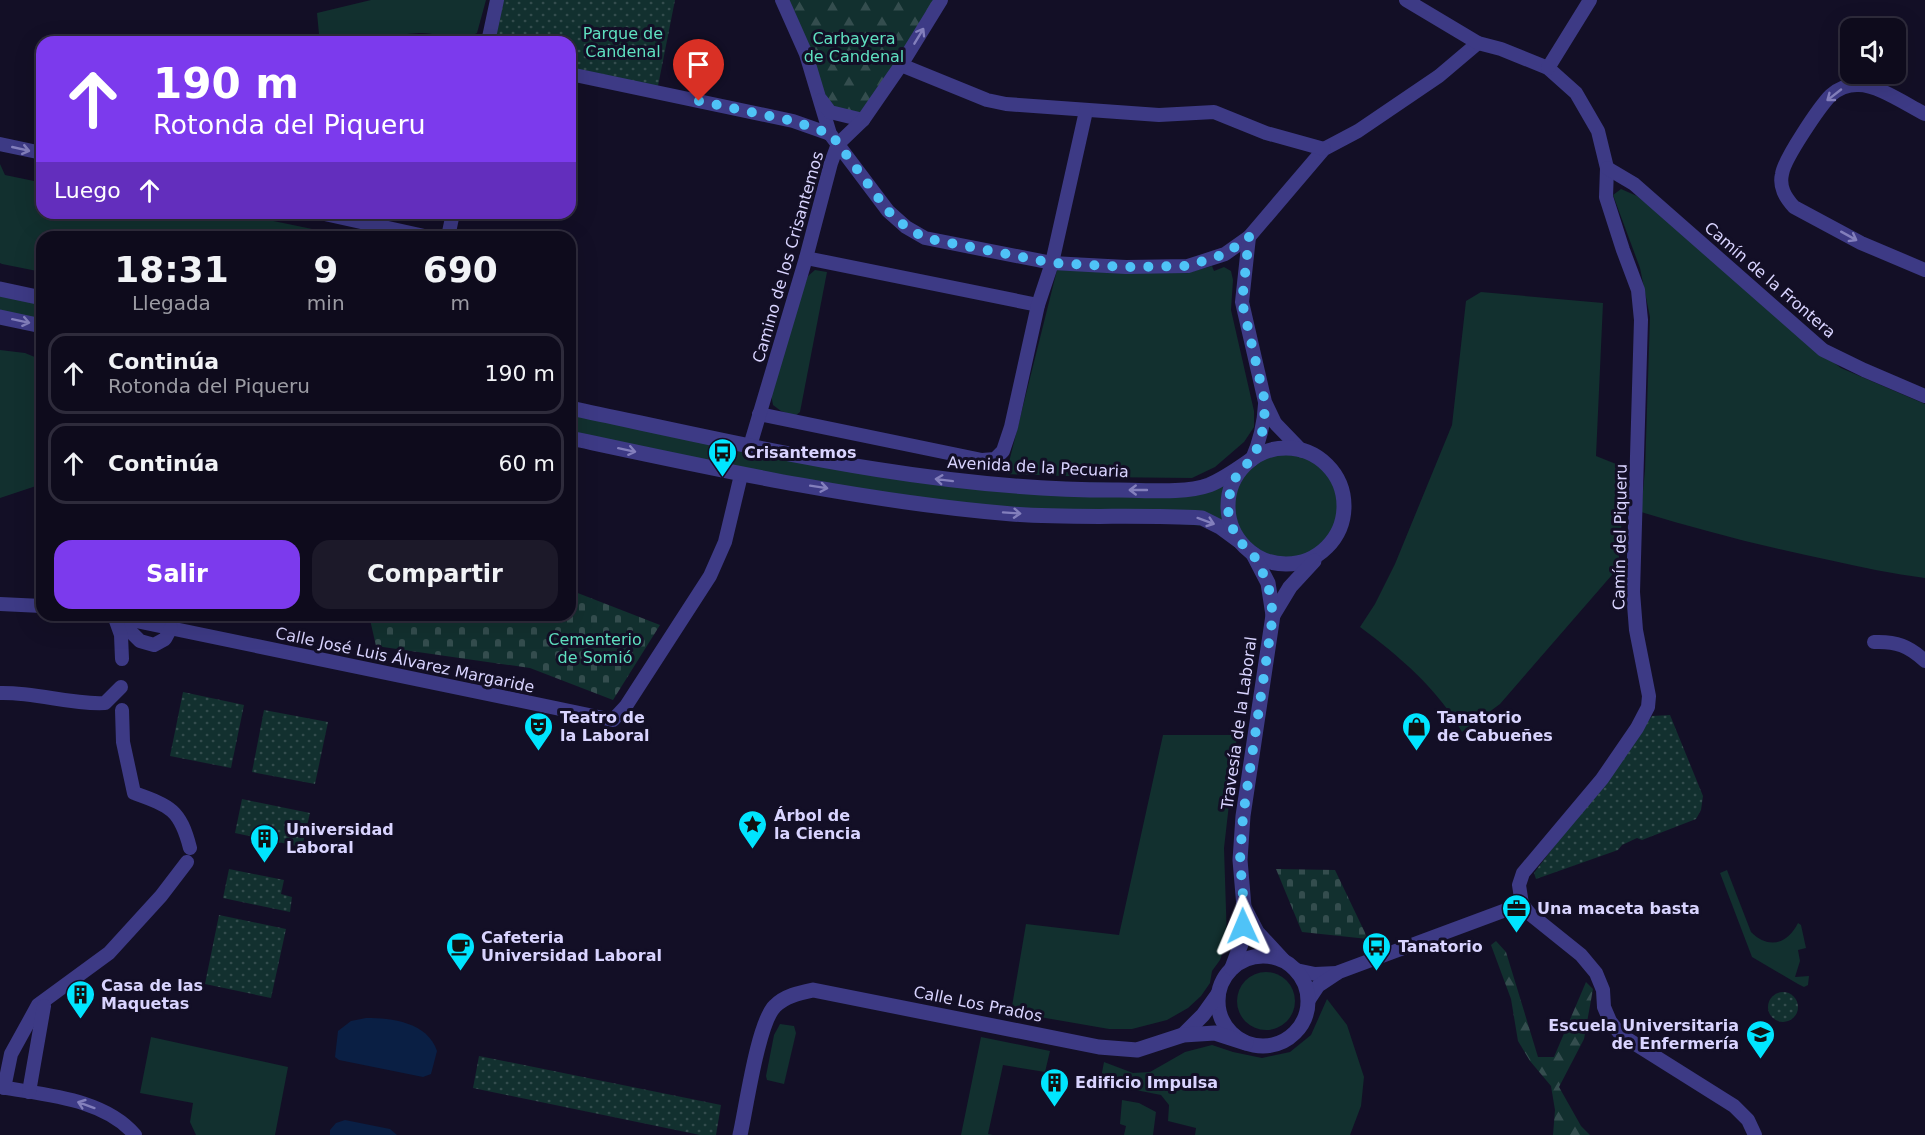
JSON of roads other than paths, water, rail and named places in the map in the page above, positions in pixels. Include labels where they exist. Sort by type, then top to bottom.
[{"type":"street","points":[[489,36],[497,0]]},
{"type":"street","points":[[782,0],[806,54],[834,139],[888,211],[906,227],[925,238],[1052,263],[1126,267],[1188,266],[1225,254],[1249,237],[1324,149],[1358,131],[1439,76],[1478,43]]},
{"type":"street","name":"Camino de los Crisantemos","points":[[750,446],[806,258],[831,163],[834,139],[863,120],[901,65],[941,0]]},
{"type":"street","name":"Camín del Piqueru","points":[[1406,0],[1478,43],[1501,49],[1548,68],[1576,93],[1598,131],[1607,168],[1606,197],[1638,290],[1641,320],[1633,592],[1636,630],[1648,707],[1637,728],[1602,779],[1523,873],[1519,885],[1522,904]]},
{"type":"street","points":[[1548,68],[1590,0]]},
{"type":"street","points":[[901,65],[987,100],[1006,105],[1159,115],[1214,112],[1266,134],[1324,149]]},
{"type":"street","points":[[576,75],[793,121],[834,139]]},
{"type":"street","points":[[1925,114],[1870,86],[1845,87],[1833,93],[1824,103],[1787,160],[1781,175],[1782,190],[1794,207],[1861,243],[1925,270]]},
{"type":"street","points":[[820,99],[830,111],[863,120]]},
{"type":"street","points":[[793,121],[804,118],[816,109],[820,99]]},
{"type":"street","points":[[759,414],[960,456],[982,460],[995,459],[1003,451],[1011,427],[1038,305],[1052,263],[1086,111]]},
{"type":"street","points":[[0,144],[36,152]]},
{"type":"street","name":"Camín de la Frontera","points":[[1607,168],[1634,184],[1823,350],[1925,396]]},
{"type":"street","points":[[347,219],[402,231]]},
{"type":"street","points":[[1249,237],[1242,302],[1265,402],[1275,423],[1302,451]]},
{"type":"street","points":[[806,258],[1038,305]]},
{"type":"street","points":[[0,290],[36,297]]},
{"type":"street","points":[[0,317],[36,325]]},
{"type":"street","points":[[1252,459],[1260,442],[1265,402]]},
{"type":"street","name":"Avenida de la Pecuaria","points":[[576,409],[856,466],[939,479],[998,485],[1094,490],[1191,489],[1210,485],[1252,459]]},
{"type":"street","points":[[576,439],[741,475],[936,506],[1014,514],[1202,518],[1220,527],[1253,554],[1271,562],[1298,564],[1322,552],[1336,537],[1341,527],[1344,500],[1338,480],[1329,466],[1302,451],[1280,448],[1252,459],[1238,473],[1231,487],[1228,506],[1229,521],[1239,541]]},
{"type":"street","name":"Calle José Luis Álvarez Margaride","points":[[136,621],[613,720],[626,706],[710,576],[725,542],[741,475]]},
{"type":"street","name":"Travesía de la Laboral","points":[[1273,615],[1290,587],[1322,552]]},
{"type":"street","name":"Travesía de la Laboral","points":[[1232,968],[1241,944],[1244,907],[1240,860],[1243,816],[1273,615],[1268,583],[1253,554]]},
{"type":"street","points":[[0,604],[36,606]]},
{"type":"street","points":[[114,621],[121,635],[122,659],[149,643]]},
{"type":"street","points":[[117,621],[141,641],[154,645],[165,639],[171,628]]},
{"type":"street","points":[[1874,642],[1889,641],[1904,645],[1925,661]]},
{"type":"street","points":[[0,693],[40,695],[89,704],[105,703],[122,687]]},
{"type":"street","points":[[122,710],[123,741],[134,793],[165,804],[178,817],[185,830],[189,855],[157,901],[109,952],[38,1005],[6,1053],[2,1087],[69,1099],[92,1107],[122,1123],[135,1135]]},
{"type":"street","points":[[1290,965],[1306,985],[1308,1001],[1300,1027],[1288,1038],[1270,1045],[1246,1043],[1228,1030],[1218,1010],[1218,994],[1222,980],[1232,968],[1251,957],[1268,956],[1315,975],[1339,972],[1522,904],[1530,914],[1581,955],[1596,973],[1603,990],[1604,1007],[1610,1021],[1622,1035],[1734,1106],[1748,1119],[1755,1135]]},
{"type":"street","name":"Travesía de la Laboral","points":[[1244,907],[1257,932],[1290,965]]},
{"type":"street","points":[[1308,1001],[1318,986],[1339,972]]},
{"type":"street","name":"Calle Los Prados","points":[[740,1135],[762,1030],[770,1012],[786,998],[813,990],[1100,1047],[1137,1050],[1183,1035],[1215,1033],[1246,1043]]},
{"type":"street","name":"Calle Los Prados","points":[[1183,1035],[1203,1015],[1218,994]]},
{"type":"street","points":[[29,1092],[46,998]]},
{"type":"street","points":[[6,1053],[21,1044],[30,1045],[35,1054]]},
{"type":"water","points":[[366,1018],[397,1021],[417,1028],[425,1034],[437,1051],[431,1074],[423,1077],[339,1060],[335,1057],[338,1031],[351,1021]]},
{"type":"water","points":[[345,1120],[390,1129],[397,1135],[330,1135],[330,1130],[336,1123]]},
{"type":"place","name":"Crisantemos","points":[[723,478]]},
{"type":"place","name":"Teatro de la Laboral","points":[[539,752]]},
{"type":"place","name":"Tanatorio de Cabueñes","points":[[1416,752]]},
{"type":"place","name":"Árbol de la Ciencia","points":[[753,850]]},
{"type":"place","name":"Universidad Laboral","points":[[265,864]]},
{"type":"place","name":"Una maceta basta","points":[[1516,934]]},
{"type":"place","name":"Cafeteria Universidad Laboral","points":[[460,972]]},
{"type":"place","name":"Tanatorio","points":[[1377,972]]},
{"type":"place","name":"Casa de las Maquetas","points":[[80,1020]]},
{"type":"place","name":"Escuela Universitaria de Enfermería","points":[[1760,1060]]},
{"type":"place","name":"Edificio Impulsa","points":[[1054,1108]]},
{"type":"park label","name":"Parque de Candenal","points":[[623,42]]},
{"type":"park label","name":"Carbayera de Candenal","points":[[854,47]]},
{"type":"park label","name":"Cementerio de Somió","points":[[595,648]]}]
